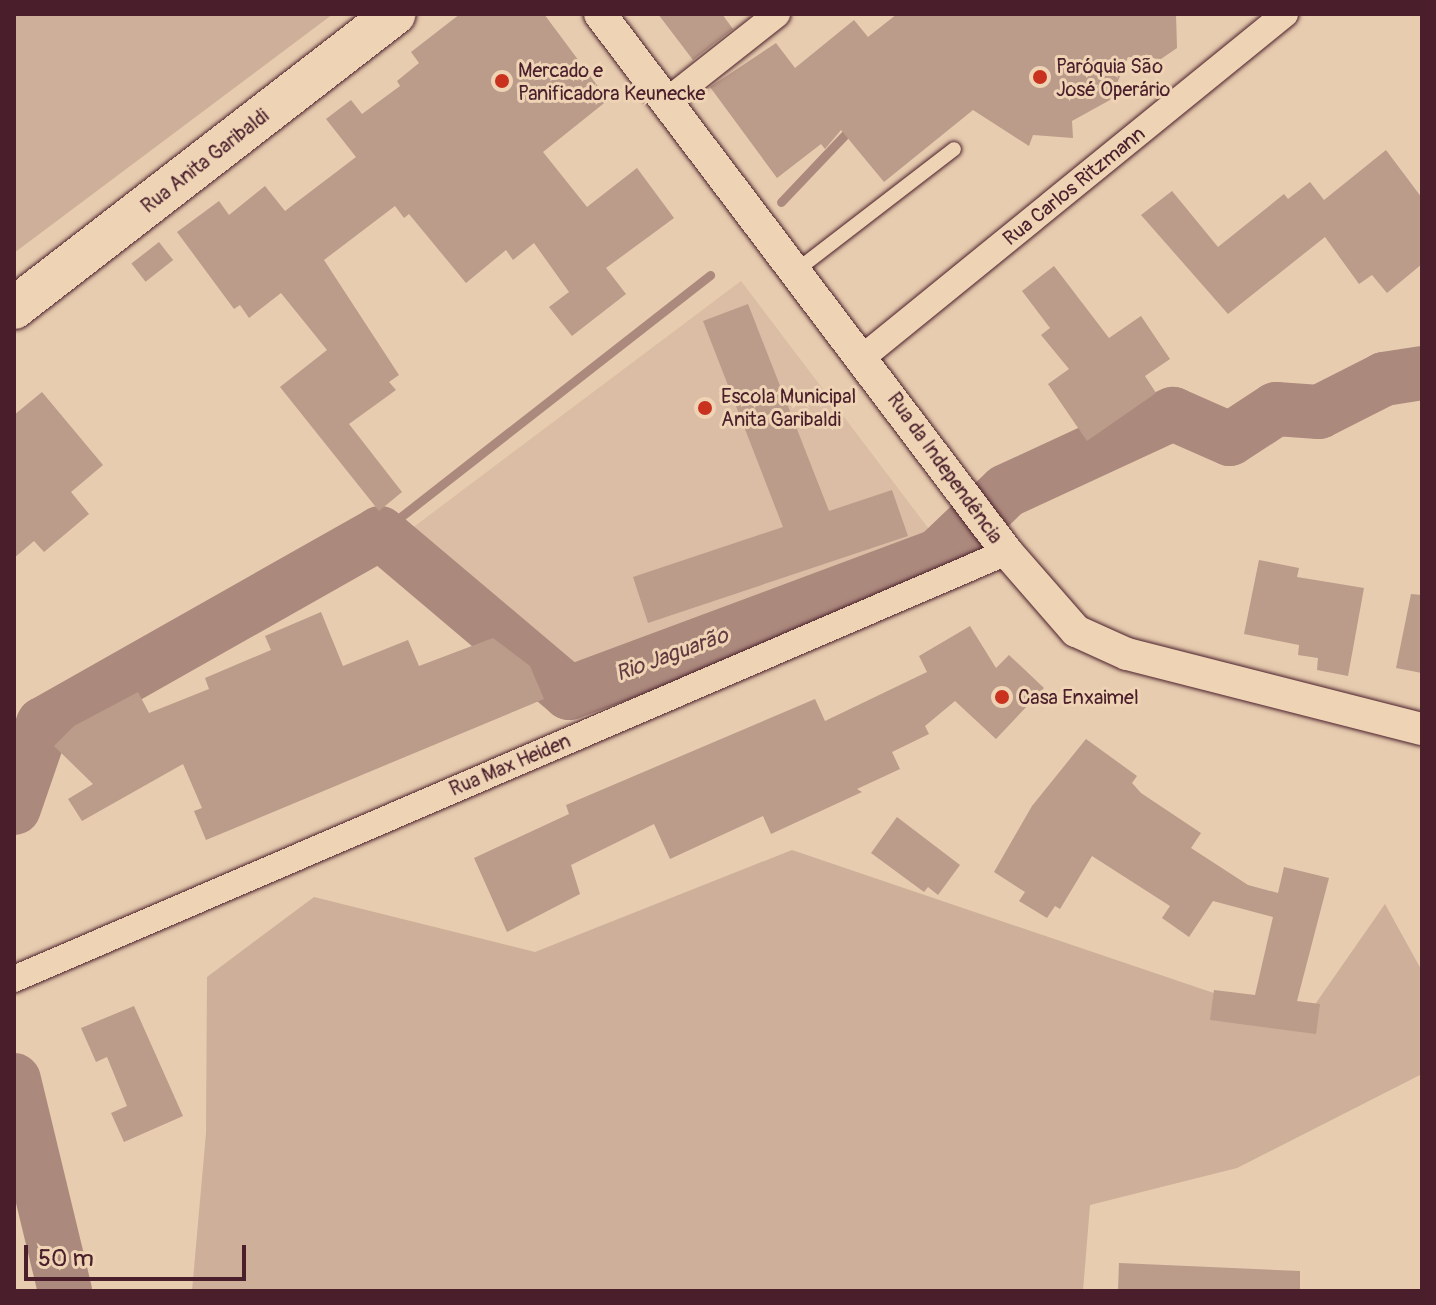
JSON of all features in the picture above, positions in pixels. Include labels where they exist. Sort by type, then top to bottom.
[{"type":"main road","name":"Rua Anita Garibaldi","points":[[14,308],[395,14]]},
{"type":"street","name":"Rua da Independência","points":[[600,14],[1052,609],[1101,646],[1422,729]]},
{"type":"street","points":[[667,101],[777,14]]},
{"type":"street","name":"Rua Carlos Ritzmann","points":[[863,357],[1285,14]]},
{"type":"street","name":"Rua Max Heiden","points":[[14,979],[998,539]]},
{"type":"lane","points":[[797,270],[954,149]]},
{"type":"shaded area","points":[[14,14],[333,14],[14,253]]},
{"type":"shaded area","name":"Escola Municipal Anita Garibaldi","points":[[741,281],[941,545],[574,679],[403,535]]},
{"type":"shaded area","points":[[792,850],[1302,1023],[1385,904],[1422,971],[1422,1074],[1237,1168],[1090,1205],[1083,1291],[192,1291],[206,1133],[207,977],[314,897],[535,952]]},
{"type":"building","points":[[460,14],[544,14],[608,100],[543,152],[587,207],[637,168],[674,218],[606,268],[626,294],[572,336],[549,307],[569,292],[534,243],[513,260],[506,250],[466,283],[409,214],[404,218],[395,206],[324,260],[399,375],[389,382],[396,390],[349,424],[402,492],[379,511],[280,387],[327,350],[281,293],[249,318],[240,305],[234,309],[177,232],[219,201],[229,215],[265,186],[285,211],[356,157],[326,119],[351,100],[362,114],[400,86],[397,81],[419,63],[411,52]]},
{"type":"building","points":[[658,14],[722,14],[733,29],[693,60]]},
{"type":"building","points":[[897,14],[1176,14],[1177,48],[1161,59],[1128,57],[1110,100],[1072,121],[1073,138],[1033,135],[1029,146],[973,110],[884,182],[841,130],[825,149],[821,144],[777,178],[710,87],[776,43],[795,68],[854,20],[868,37]]},
{"type":"building","points":[[1386,150],[1422,198],[1422,264],[1387,293],[1372,275],[1359,284],[1325,237],[1228,314],[1141,215],[1172,191],[1218,247],[1284,194],[1288,199],[1310,182],[1324,200]]},
{"type":"building","points":[[159,242],[173,260],[146,282],[131,264]]},
{"type":"building","points":[[1054,266],[1109,338],[1141,316],[1170,359],[1145,376],[1156,393],[1087,441],[1048,384],[1069,369],[1041,335],[1050,328],[1022,291]]},
{"type":"building","points":[[748,304],[829,511],[892,490],[908,536],[648,623],[633,577],[783,527],[703,321]]},
{"type":"building","points":[[42,392],[103,465],[71,492],[89,514],[44,552],[34,541],[14,558],[14,415]]},
{"type":"building","points":[[1259,560],[1299,568],[1297,577],[1364,588],[1348,676],[1317,670],[1318,658],[1298,655],[1299,645],[1244,634]]},
{"type":"building","points":[[1411,594],[1422,595],[1422,673],[1396,668]]},
{"type":"building","points":[[321,612],[343,666],[408,640],[419,666],[493,638],[530,666],[544,699],[206,840],[194,811],[202,808],[183,764],[82,821],[68,799],[93,784],[54,746],[74,726],[138,692],[149,713],[209,689],[205,678],[271,650],[265,636]]},
{"type":"building","points":[[970,626],[996,668],[1009,655],[1044,688],[996,739],[955,701],[925,726],[929,734],[892,752],[900,769],[857,789],[862,792],[771,834],[763,816],[670,859],[654,824],[571,865],[580,894],[507,932],[474,858],[569,814],[566,805],[815,699],[825,721],[927,672],[919,656]]},
{"type":"building","points":[[1086,739],[1137,776],[1132,783],[1141,793],[1201,833],[1191,848],[1248,885],[1278,893],[1284,867],[1329,878],[1297,1001],[1320,1004],[1316,1034],[1210,1020],[1214,990],[1255,995],[1273,917],[1213,901],[1189,937],[1162,918],[1170,906],[1092,856],[1060,909],[1055,906],[1047,918],[1019,901],[1025,892],[994,872],[1032,806]]},
{"type":"building","points":[[897,817],[960,865],[938,895],[928,887],[924,892],[871,853]]},
{"type":"building","points":[[134,1006],[183,1116],[124,1142],[111,1113],[127,1106],[107,1057],[96,1062],[81,1028]]},
{"type":"building","points":[[1119,1263],[1300,1271],[1300,1291],[1118,1291]]},
{"type":"waterway","points":[[781,202],[853,126]]},
{"type":"waterway","points":[[380,533],[710,275]]},
{"type":"waterway","name":"Rio Jaguarão","points":[[14,808],[43,724],[380,533],[569,693],[938,556],[1006,491],[1173,414],[1230,439],[1276,409],[1319,412],[1384,379],[1422,373]]},
{"type":"waterway","name":"Rio Jaguarão","points":[[14,1080],[65,1291]]},
{"type":"place","name":"Paróquia São José Operário","points":[[1040,77]]},
{"type":"place","name":"Mercado e Panificadora Keunecke","points":[[502,81]]},
{"type":"place","name":"Escola Municipal Anita Garibaldi","points":[[705,408]]},
{"type":"place","name":"Casa Enxaimel","points":[[1002,697]]}]
